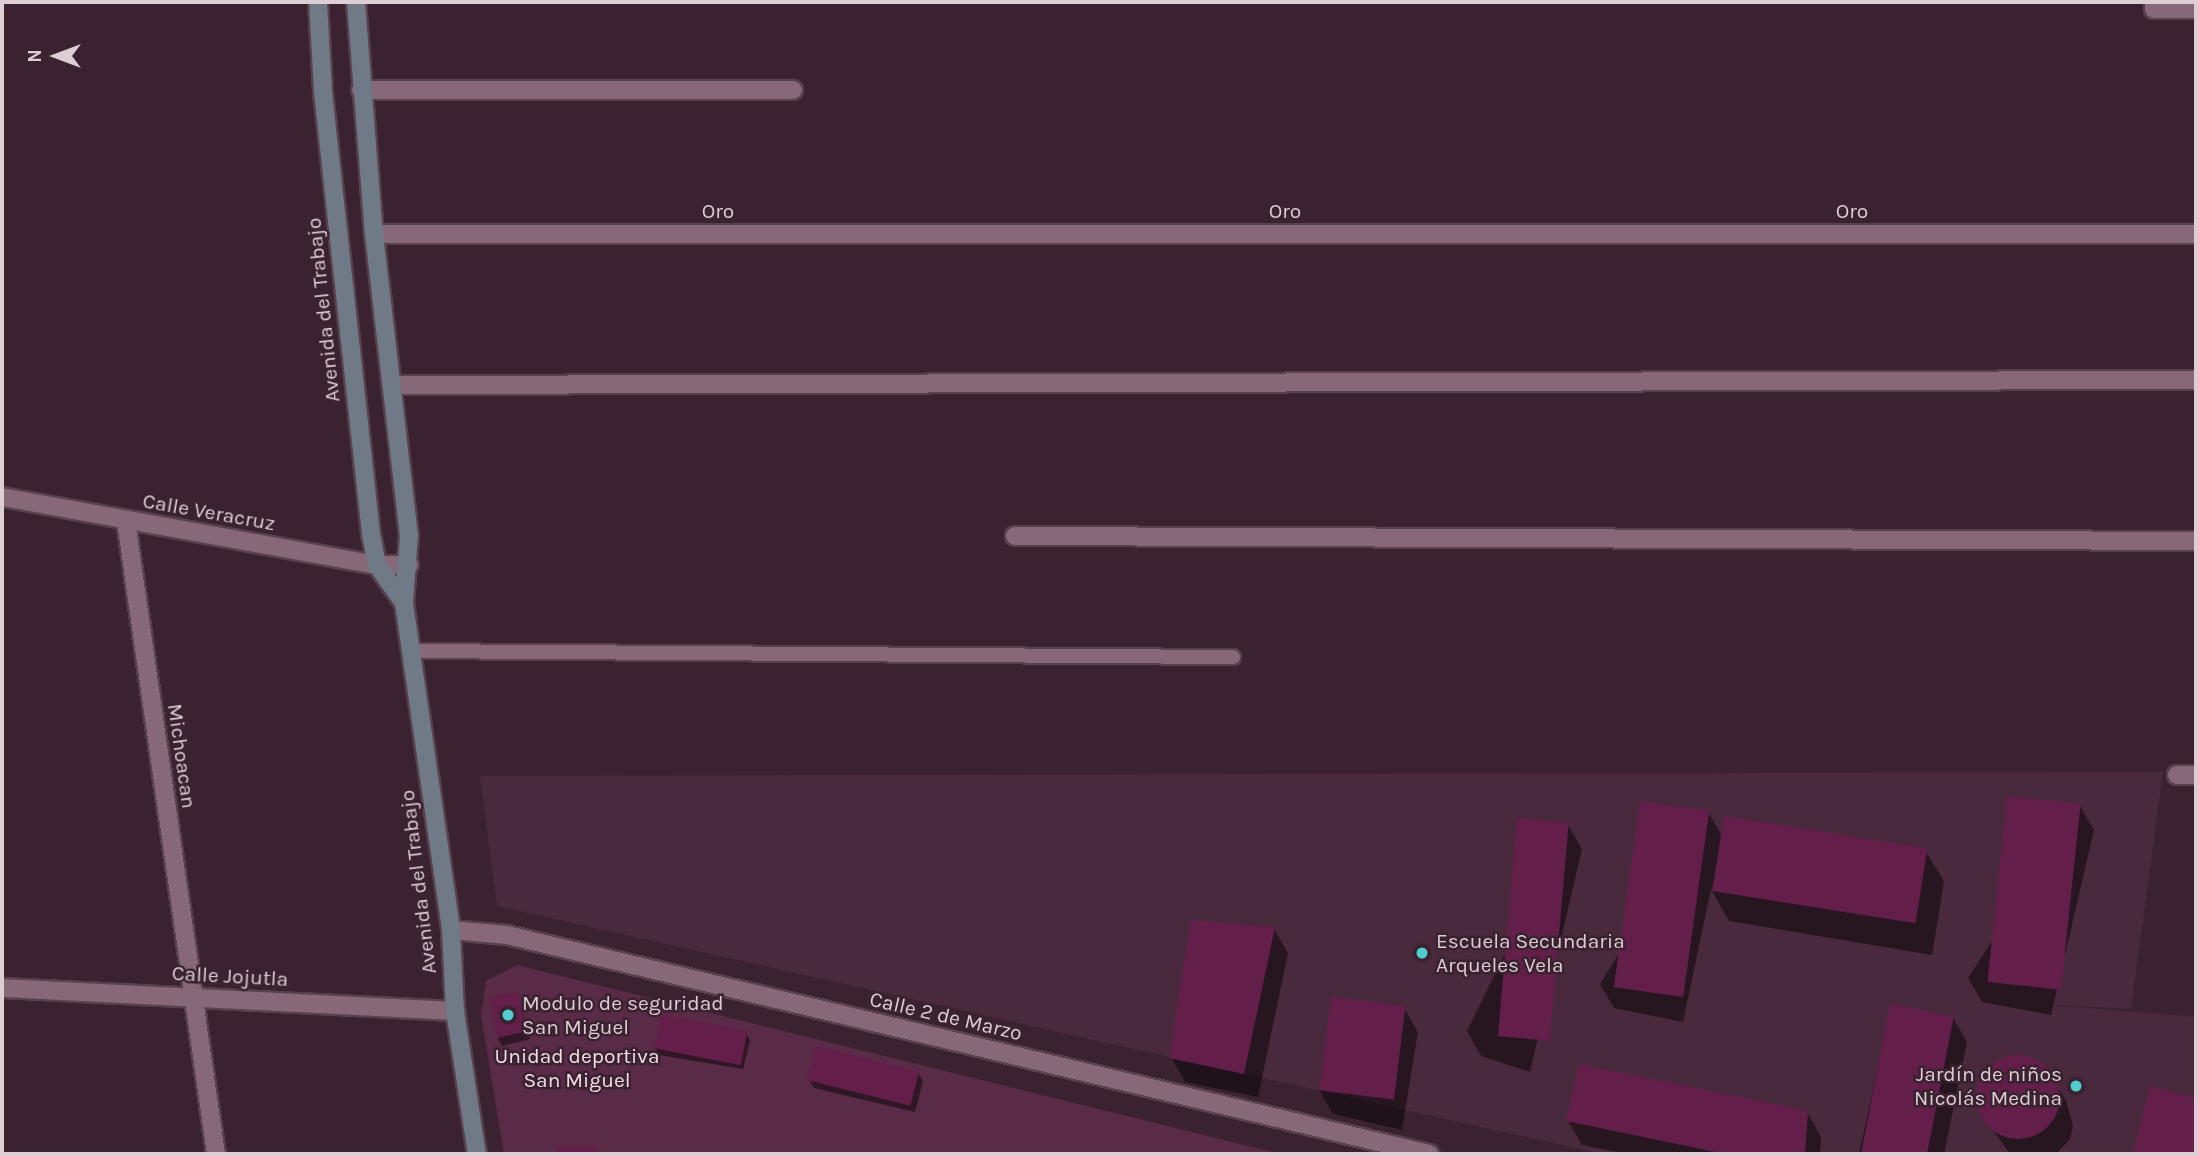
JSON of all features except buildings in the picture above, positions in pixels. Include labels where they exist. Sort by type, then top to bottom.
[{"type":"main road","name":"Avenida del Trabajo","points":[[318,2],[324,105],[377,565],[404,603]]},
{"type":"main road","name":"Avenida del Trabajo","points":[[356,2],[374,234],[410,565],[404,603],[451,930],[455,1011],[477,1154]]},
{"type":"street","points":[[2154,2],[2154,9],[2196,9]]},
{"type":"street","points":[[361,90],[793,90]]},
{"type":"street","name":"Oro","points":[[374,234],[2196,234]]},
{"type":"street","points":[[391,385],[2196,380]]},
{"type":"street","name":"Calle Veracruz","points":[[2,497],[377,565],[410,565]]},
{"type":"street","name":"Michoacan","points":[[126,521],[216,1154]]},
{"type":"street","points":[[1015,536],[2196,541]]},
{"type":"street","points":[[2177,775],[2196,775]]},
{"type":"street","name":"Calle 2 de Marzo","points":[[451,930],[507,935],[1429,1154]]},
{"type":"street","name":"Calle Jojutla","points":[[2,988],[455,1011]]},
{"type":"lane","points":[[410,651],[1233,657]]},
{"type":"shaded area","name":"Escuela Secundaria Arqueles Vela","points":[[2163,772],[2131,1009],[2025,1003],[2196,1017],[2196,1154],[1602,1154],[497,906],[480,776]]},
{"type":"green space","name":"Unidad deportiva San Miguel","points":[[517,965],[1280,1154],[504,1154],[481,1015],[486,981]]},
{"type":"place","name":"Escuela Secundaria Arqueles Vela","points":[[1422,953]]},
{"type":"place","name":"Modulo de seguridad San Miguel","points":[[508,1015]]},
{"type":"place","name":"Jardín de niños Nicolás Medina","points":[[2076,1086]]}]
